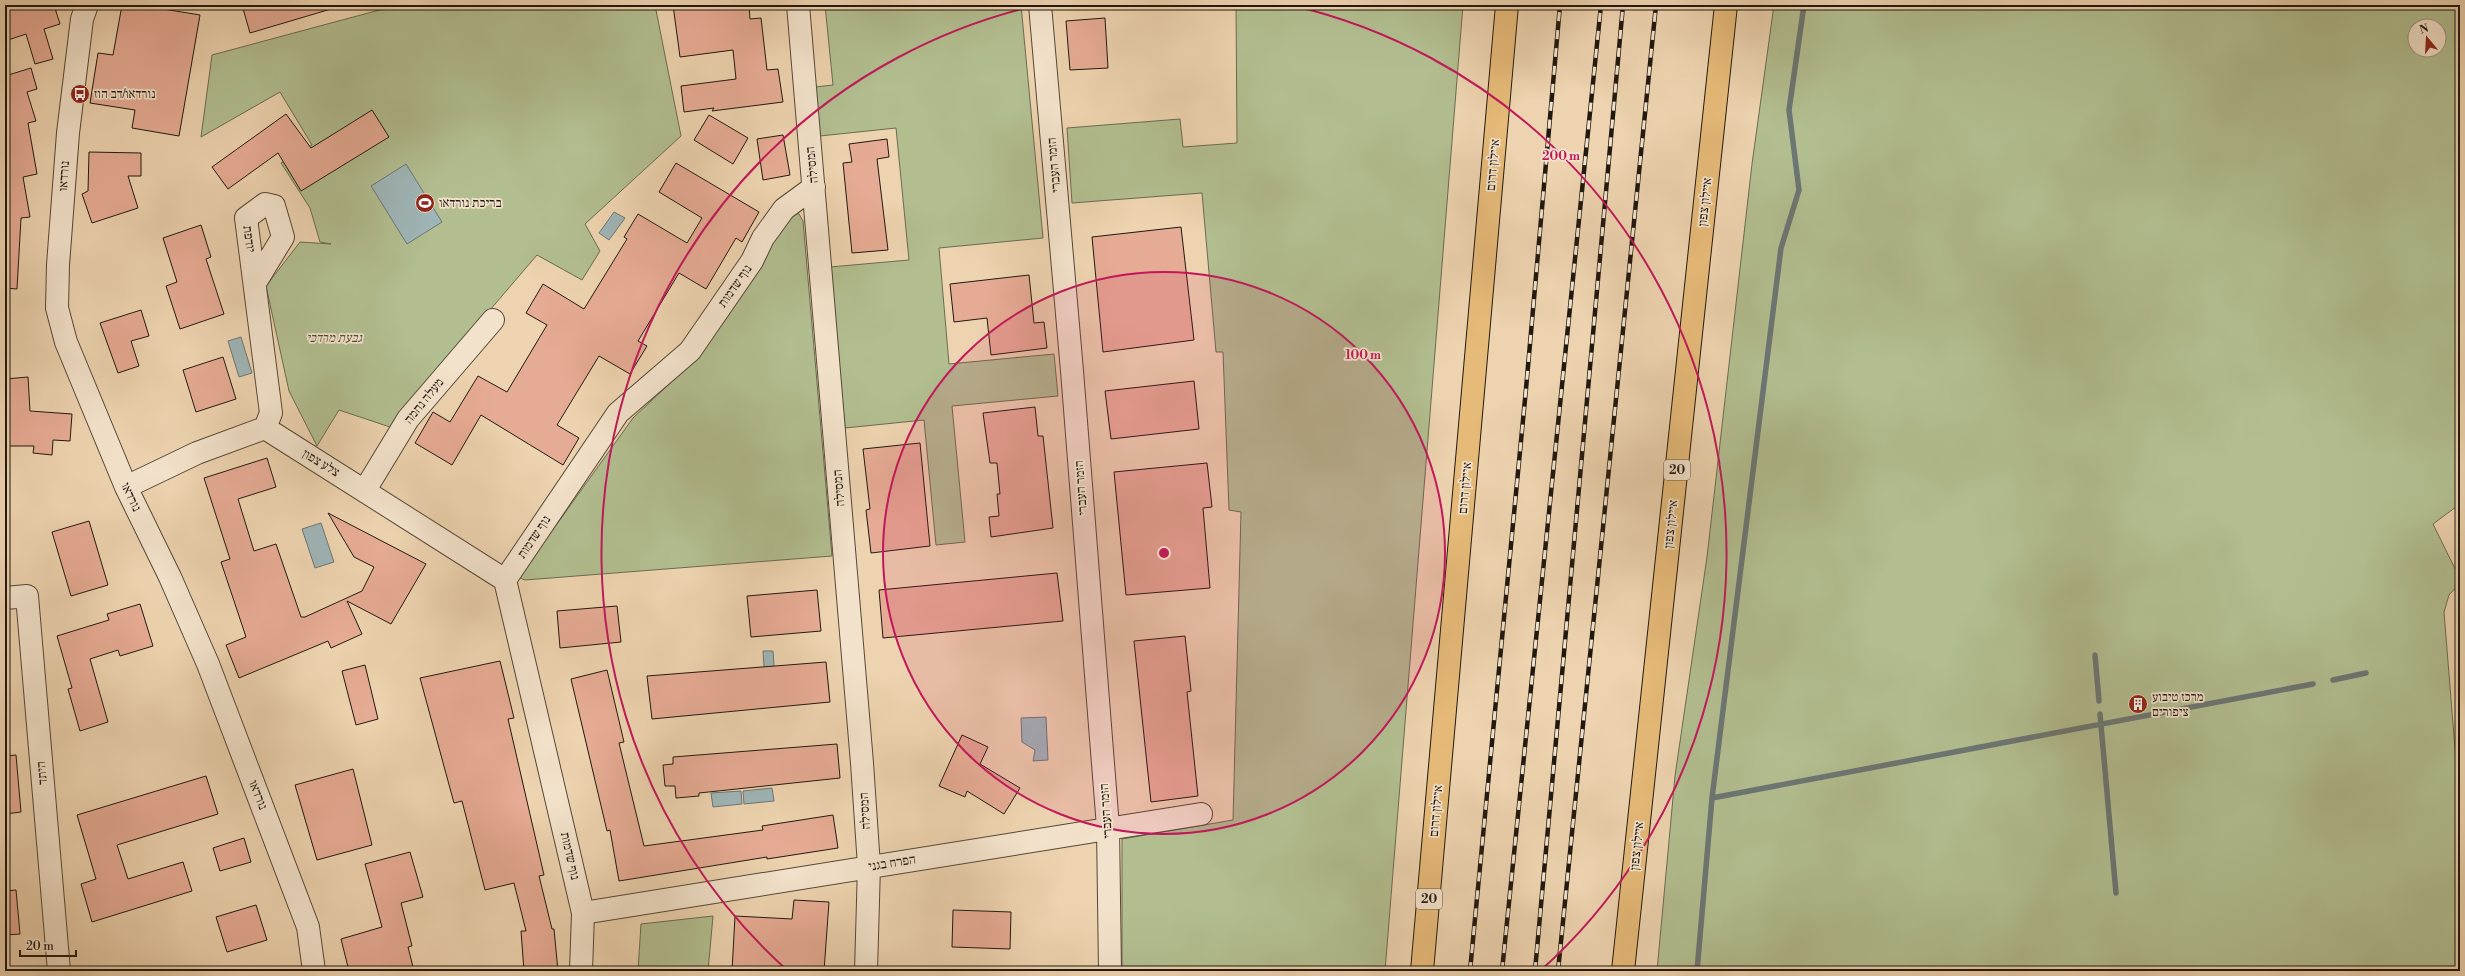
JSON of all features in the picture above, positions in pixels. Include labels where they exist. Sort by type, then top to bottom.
[{"type":"highway","name":"איילון דרום","points":[[1422,971],[1507,5]]},
{"type":"highway","name":"איילון צפון","points":[[1623,971],[1726,5]]},
{"type":"street","name":"נורדאו","points":[[88,5],[82,19],[68,133],[58,265],[57,308],[66,342],[126,487],[170,577],[208,664],[308,927],[314,971]]},
{"type":"street","name":"המסילה","points":[[798,5],[848,588],[869,866],[866,971]]},
{"type":"street","name":"הזמר העברי","points":[[1040,5],[1072,371],[1108,827],[1110,971]]},
{"type":"street","name":"נוף שדמות","points":[[581,971],[583,913],[505,580],[618,413],[690,351],[752,261],[763,238],[784,209],[814,187]]},
{"type":"street","points":[[126,487],[197,453],[265,428],[271,413],[255,283]]},
{"type":"street","name":"מעלה נחמה","points":[[365,490],[408,419],[493,320]]},
{"type":"street","name":"צלע צפון","points":[[265,428],[505,580]]},
{"type":"street","name":"היתד","points":[[5,598],[27,596],[59,971]]},
{"type":"street","name":"הפרח בגני","points":[[583,913],[1108,827],[1201,814]]},
{"type":"green space","name":"גבעת מרדכי","points":[[398,5],[655,5],[681,136],[585,224],[600,251],[582,280],[537,255],[390,427],[339,410],[317,446],[289,391],[266,286],[300,242],[331,244],[320,242],[310,208],[281,163],[312,145],[280,92],[201,137],[212,55]]},
{"type":"green space","points":[[825,5],[1021,5],[1043,238],[939,248],[949,364],[1054,354],[1058,396],[952,406],[965,542],[936,545],[924,420],[845,428],[830,267],[909,260],[896,128],[820,136],[815,87],[833,85]]},
{"type":"green space","points":[[1236,5],[1463,5],[1385,971],[1122,971],[1122,839],[1233,820],[1241,512],[1229,510],[1223,352],[1216,352],[1202,193],[1072,203],[1067,128],[1180,119],[1183,147],[1237,143]]},
{"type":"green space","points":[[1774,5],[2460,5],[2460,504],[2433,524],[2460,579],[2460,583],[2449,595],[2444,612],[2460,811],[2460,971],[1657,971],[1675,776],[1707,557],[1752,164]]},
{"type":"green space","points":[[792,213],[799,214],[803,221],[832,556],[525,580],[520,578],[521,574],[633,418],[698,357],[770,239]]},
{"type":"green space","points":[[713,916],[708,971],[638,971],[641,924]]},
{"type":"water","points":[[406,164],[442,222],[407,244],[371,186]]},
{"type":"water","points":[[614,212],[625,218],[609,240],[599,233]]},
{"type":"water","points":[[241,337],[252,373],[239,377],[228,341]]},
{"type":"water","points":[[321,523],[334,562],[315,568],[302,529]]},
{"type":"water","points":[[763,651],[773,651],[775,681],[765,682]]},
{"type":"water","points":[[1046,717],[1048,760],[1033,761],[1035,750],[1022,742],[1021,718]]},
{"type":"water","points":[[772,788],[774,801],[744,804],[743,791]]},
{"type":"water","points":[[741,791],[742,804],[713,807],[711,793]]},
{"type":"building","points":[[5,5],[54,5],[60,24],[44,29],[53,59],[35,64],[26,34],[5,41]]},
{"type":"building","points":[[122,5],[151,5],[151,7],[200,15],[179,136],[132,128],[135,110],[90,103],[98,53],[113,55]]},
{"type":"building","points":[[242,5],[330,5],[331,9],[250,33]]},
{"type":"building","points":[[673,5],[749,5],[750,19],[761,18],[767,70],[778,69],[783,102],[712,111],[714,108],[684,112],[681,86],[736,79],[733,50],[680,57]]},
{"type":"building","points":[[1105,18],[1108,68],[1070,70],[1066,21]]},
{"type":"building","points":[[31,68],[37,89],[27,92],[36,121],[28,123],[37,174],[23,177],[30,217],[21,218],[17,289],[5,288],[5,76]]},
{"type":"building","points":[[372,110],[389,137],[301,191],[278,153],[228,189],[212,167],[286,114],[311,148]]},
{"type":"building","points":[[709,115],[748,138],[733,164],[694,140]]},
{"type":"building","points":[[783,135],[790,175],[763,180],[757,139]]},
{"type":"building","points":[[887,139],[889,157],[877,159],[888,250],[852,253],[843,163],[852,162],[849,144]]},
{"type":"building","points":[[89,152],[141,153],[141,176],[128,176],[138,208],[92,223],[82,194],[88,191]]},
{"type":"building","points":[[676,163],[759,212],[742,242],[736,238],[706,289],[679,273],[638,341],[647,346],[630,374],[599,356],[557,425],[579,438],[563,465],[481,415],[452,465],[415,443],[433,412],[450,422],[478,376],[507,392],[547,325],[526,313],[543,284],[584,309],[627,239],[624,237],[638,214],[687,243],[702,218],[659,192]]},
{"type":"building","points":[[201,225],[211,257],[206,259],[224,314],[180,329],[166,286],[177,282],[163,238]]},
{"type":"building","points":[[1181,227],[1194,340],[1103,352],[1092,237]]},
{"type":"building","points":[[1029,275],[1034,323],[1044,322],[1047,348],[991,355],[987,318],[954,322],[950,284]]},
{"type":"building","points":[[141,310],[149,336],[131,341],[139,366],[118,373],[100,323]]},
{"type":"building","points":[[223,357],[236,399],[196,412],[183,370]]},
{"type":"building","points":[[28,377],[30,411],[72,414],[70,441],[53,440],[52,455],[33,453],[34,446],[5,446],[5,379]]},
{"type":"building","points":[[1194,381],[1199,429],[1111,439],[1105,391]]},
{"type":"building","points":[[1035,407],[1038,436],[1043,436],[1053,528],[991,537],[989,517],[999,516],[997,494],[1000,494],[997,463],[990,463],[983,413]]},
{"type":"building","points":[[920,443],[930,546],[871,553],[866,510],[870,509],[863,449]]},
{"type":"building","points":[[267,458],[276,487],[238,499],[254,551],[276,544],[301,617],[305,617],[362,591],[374,567],[354,557],[328,513],[426,564],[391,624],[347,601],[362,634],[331,648],[328,641],[239,678],[226,645],[246,637],[221,562],[230,559],[204,478]]},
{"type":"building","points":[[1207,463],[1212,507],[1203,508],[1210,588],[1126,595],[1114,472]]},
{"type":"building","points":[[89,521],[108,585],[71,596],[52,532]]},
{"type":"building","points":[[1057,573],[1063,621],[883,638],[879,590]]},
{"type":"building","points":[[817,590],[821,631],[751,637],[747,596]]},
{"type":"building","points":[[140,604],[153,646],[120,656],[118,650],[90,659],[108,722],[80,731],[68,689],[72,688],[57,636],[109,620],[107,614]]},
{"type":"building","points":[[617,606],[621,642],[560,648],[557,611]]},
{"type":"building","points":[[1185,636],[1191,691],[1187,692],[1198,796],[1151,802],[1134,641]]},
{"type":"building","points":[[500,661],[514,718],[508,719],[544,875],[539,876],[552,929],[554,929],[558,971],[524,971],[521,931],[526,931],[514,883],[485,890],[462,801],[454,803],[420,678]]},
{"type":"building","points":[[826,662],[830,702],[652,719],[647,676]]},
{"type":"building","points":[[365,665],[378,719],[356,725],[342,671]]},
{"type":"building","points":[[607,670],[624,742],[619,743],[644,846],[763,830],[762,826],[833,815],[838,848],[767,859],[767,857],[619,881],[610,830],[607,831],[571,679]]},
{"type":"building","points":[[962,735],[988,747],[980,764],[1020,788],[1004,814],[967,791],[965,797],[939,786]]},
{"type":"building","points":[[837,744],[840,778],[699,793],[699,796],[676,798],[675,786],[665,786],[663,765],[673,764],[673,757]]},
{"type":"building","points":[[16,755],[21,812],[5,814],[5,756]]},
{"type":"building","points":[[353,769],[372,845],[317,860],[295,785]]},
{"type":"building","points":[[206,776],[218,814],[117,845],[128,879],[183,862],[192,891],[92,922],[81,884],[96,879],[77,815]]},
{"type":"building","points":[[244,838],[251,862],[220,871],[213,848]]},
{"type":"building","points":[[410,852],[423,897],[401,903],[412,946],[408,947],[414,971],[349,971],[341,939],[382,927],[365,864]]},
{"type":"building","points":[[16,890],[20,934],[5,935],[5,891]]},
{"type":"building","points":[[794,900],[829,902],[824,971],[732,971],[735,916],[792,919]]},
{"type":"building","points":[[256,905],[267,940],[227,952],[216,917]]},
{"type":"building","points":[[953,910],[1011,912],[1010,949],[952,947]]},
{"type":"waterway","points":[[1697,971],[1712,798],[1781,248],[1799,190],[1789,110],[1804,5]]},
{"type":"waterway","points":[[2095,655],[2099,701]]},
{"type":"waterway","points":[[2333,680],[2366,673]]},
{"type":"waterway","points":[[1712,798],[2313,684]]},
{"type":"waterway","points":[[2100,714],[2116,893]]},
{"type":"railway","points":[[1470,971],[1526,389],[1560,5]]},
{"type":"railway","points":[[1502,971],[1601,5]]},
{"type":"railway","points":[[1535,971],[1623,5]]},
{"type":"railway","points":[[1558,971],[1656,5]]},
{"type":"place","name":"נורדאו/דב הוז","points":[[80,94]]},
{"type":"place","name":"בריכת נורדאו","points":[[425,203]]},
{"type":"place","name":"מרכז טיבוע ציפורים","points":[[2138,704]]}]
